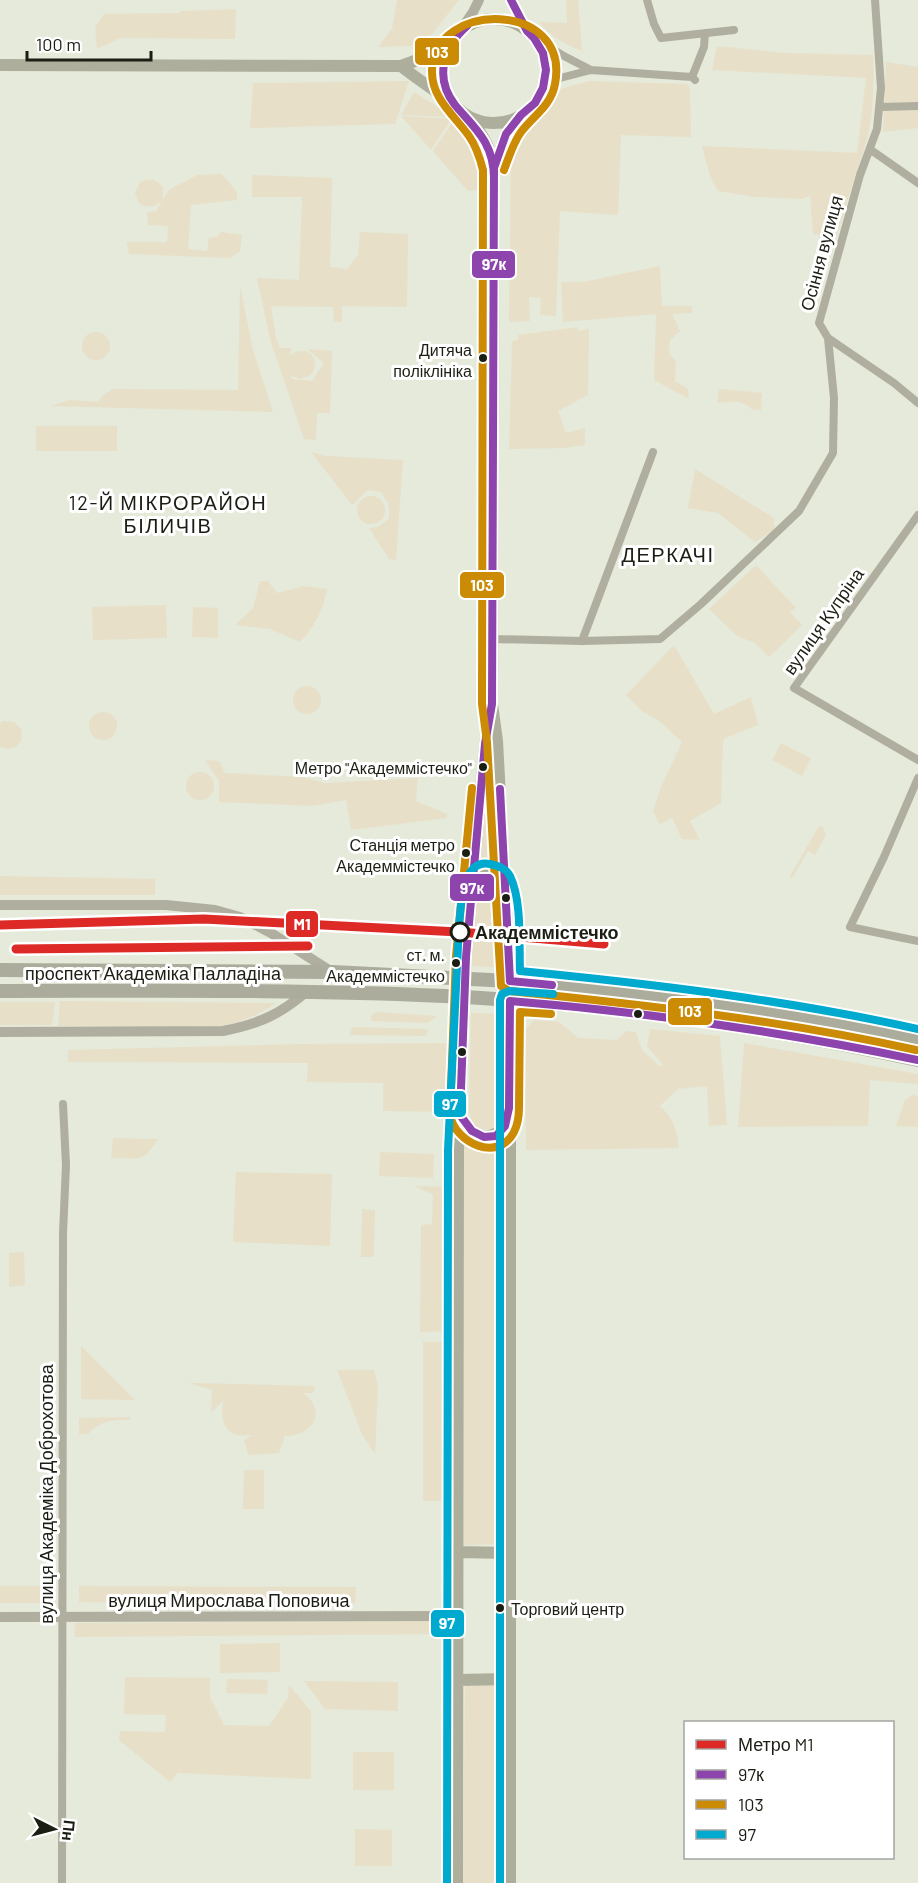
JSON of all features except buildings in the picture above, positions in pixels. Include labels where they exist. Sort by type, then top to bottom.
[{"type":"highway","name":"проспект Академіка Палладіна","points":[[0,970],[333,972],[510,981],[687,1000],[781,1013],[918,1040]]},
{"type":"highway","name":"проспект Академіка Палладіна","points":[[0,991],[307,991],[464,997],[607,1009],[750,1027],[918,1060]]},
{"type":"main road","points":[[494,168],[506,134],[520,115],[535,103],[543,88],[546,70],[544,60],[530,34],[513,22],[498,19],[482,20],[460,31],[444,54],[442,69],[449,98],[474,126],[487,145],[494,168],[492,704],[497,741],[510,981],[510,1883]]},
{"type":"main road","points":[[0,65],[401,66],[451,41]]},
{"type":"main road","points":[[401,66],[473,118],[489,122],[505,121],[520,115]]},
{"type":"main road","points":[[457,1883],[457,1181],[465,978],[485,744],[492,704]]},
{"type":"main road","points":[[473,891],[480,877],[486,874],[492,875],[500,880],[506,901]]},
{"type":"main road","points":[[460,1115],[472,1132],[487,1137],[502,1131],[507,1124],[509,1108]]},
{"type":"main road","points":[[458,1552],[510,1553]]},
{"type":"main road","points":[[457,1680],[510,1679]]},
{"type":"street","points":[[460,31],[479,0]]},
{"type":"street","points":[[511,0],[530,34],[562,56],[591,70]]},
{"type":"street","points":[[647,0],[660,38],[734,30]]},
{"type":"street","name":"Осіння вулиця","points":[[492,639],[582,641],[660,639],[701,604],[799,511],[833,453],[834,398],[828,338],[819,323],[860,176],[878,129],[881,87],[875,0]]},
{"type":"street","points":[[543,88],[560,78],[591,70],[693,79],[704,47],[705,33]]},
{"type":"street","points":[[880,107],[918,106]]},
{"type":"street","points":[[871,150],[918,183]]},
{"type":"street","points":[[828,338],[894,383],[918,403]]},
{"type":"street","points":[[582,641],[653,452]]},
{"type":"street","name":"вулиця Купріна","points":[[918,516],[794,688],[918,760]]},
{"type":"street","points":[[918,778],[884,857],[850,927],[918,941]]},
{"type":"street","name":"проспект Академіка Палладіна","points":[[0,905],[166,905],[215,910],[240,917],[271,933],[333,972]]},
{"type":"street","name":"проспект Академіка Палладіна","points":[[0,1032],[223,1031],[267,1019],[289,1006],[307,991]]},
{"type":"street","name":"вулиця Академіка Доброхотова","points":[[62,1883],[63,1244],[66,1165],[63,1104]]},
{"type":"street","name":"вулиця Мирослава Поповича","points":[[0,1617],[458,1616]]},
{"type":"shaded area","points":[[397,0],[459,0],[431,35],[411,46],[378,47],[392,29]]},
{"type":"shaded area","points":[[566,0],[578,0],[582,51],[558,39],[539,22],[567,23]]},
{"type":"shaded area","points":[[236,9],[235,39],[120,38],[97,49],[95,27],[104,14],[179,13],[180,11]]},
{"type":"shaded area","points":[[717,46],[785,53],[873,55],[873,99],[869,132],[834,245],[826,236],[813,234],[810,196],[802,199],[756,197],[718,191],[710,176],[702,146],[857,153],[866,78],[712,70]]},
{"type":"shaded area","points":[[886,62],[918,67],[918,128],[883,132]]},
{"type":"shaded area","points":[[409,81],[395,124],[250,128],[253,83]]},
{"type":"shaded area","points":[[589,81],[687,84],[690,88],[691,137],[621,135],[618,215],[560,211],[556,316],[540,315],[541,298],[529,297],[530,321],[509,322],[511,147],[528,119],[551,96],[564,88]]},
{"type":"shaded area","points":[[414,92],[438,107],[451,117],[401,115]]},
{"type":"shaded area","points":[[401,116],[451,119],[431,150]]},
{"type":"shaded area","points":[[454,120],[473,138],[480,161],[481,190],[468,191],[433,151]]},
{"type":"shaded area","points":[[222,174],[237,192],[237,200],[191,205],[188,249],[207,251],[209,238],[217,237],[221,232],[242,235],[240,251],[230,258],[129,254],[127,242],[167,242],[168,226],[148,225],[147,212],[156,211],[162,201],[151,206],[139,203],[135,193],[140,183],[153,180],[158,183],[163,188],[163,199],[169,190],[197,175]]},
{"type":"shaded area","points":[[252,175],[332,178],[330,267],[347,269],[358,255],[360,232],[408,234],[407,307],[342,306],[342,322],[334,321],[333,307],[271,306],[276,338],[280,348],[292,348],[289,356],[301,351],[314,358],[314,369],[311,375],[300,379],[290,375],[293,379],[312,381],[324,363],[307,349],[332,351],[330,413],[317,413],[316,440],[304,439],[270,339],[257,278],[299,280],[302,197],[252,197]]},
{"type":"shaded area","points":[[660,266],[662,306],[692,306],[692,313],[672,314],[680,331],[670,340],[669,353],[676,362],[675,381],[688,389],[689,399],[654,380],[656,314],[563,322],[561,282],[583,282]]},
{"type":"shaded area","points":[[240,286],[253,350],[273,412],[51,406],[70,400],[98,402],[103,395],[113,389],[238,390]]},
{"type":"shaded area","points":[[578,327],[578,331],[589,329],[588,395],[558,411],[566,433],[585,428],[585,445],[563,448],[509,449],[512,341],[518,340],[518,335]]},
{"type":"shaded area","points":[[96,332],[106,336],[110,346],[106,356],[96,360],[86,356],[82,346],[86,336]]},
{"type":"shaded area","points":[[719,389],[762,393],[761,410],[751,409],[740,402],[717,403]]},
{"type":"shaded area","points":[[36,426],[117,426],[117,451],[36,451]]},
{"type":"shaded area","points":[[311,452],[327,456],[403,460],[396,560],[389,559],[369,528],[378,527],[389,519],[389,505],[381,492],[368,490],[352,505]]},
{"type":"shaded area","points":[[695,469],[774,518],[774,530],[755,542],[718,513],[688,508]]},
{"type":"shaded area","points":[[371,496],[381,500],[385,510],[381,520],[371,524],[361,520],[357,510],[361,500]]},
{"type":"shaded area","points":[[756,565],[796,608],[790,612],[802,625],[769,657],[755,643],[737,636],[709,609]]},
{"type":"shaded area","points":[[260,581],[268,581],[277,593],[304,586],[327,589],[318,617],[300,642],[270,629],[235,625],[253,608]]},
{"type":"shaded area","points":[[166,605],[167,638],[93,640],[92,607]]},
{"type":"shaded area","points":[[193,607],[218,608],[218,638],[192,637]]},
{"type":"shaded area","points":[[674,645],[714,714],[751,697],[758,725],[725,738],[723,741],[721,803],[690,821],[700,840],[682,839],[672,818],[660,824],[653,811],[661,787],[682,742],[658,720],[643,712],[626,695]]},
{"type":"shaded area","points":[[307,686],[317,690],[321,700],[317,710],[307,714],[297,710],[293,700],[297,690]]},
{"type":"shaded area","points":[[103,712],[113,716],[117,726],[113,736],[103,740],[93,736],[89,726],[93,716]]},
{"type":"shaded area","points":[[14,722],[22,730],[21,741],[17,746],[6,749],[0,746],[0,723]]},
{"type":"shaded area","points":[[781,743],[811,758],[802,776],[772,760]]},
{"type":"shaded area","points":[[491,755],[494,761],[498,873],[484,870],[480,873],[488,760]]},
{"type":"shaded area","points":[[205,760],[219,761],[225,773],[302,777],[326,783],[418,778],[416,801],[447,814],[447,818],[351,830],[346,800],[312,806],[219,802],[219,781]]},
{"type":"shaded area","points":[[200,772],[210,776],[214,786],[210,796],[200,800],[190,796],[186,786],[190,776]]},
{"type":"shaded area","points":[[819,826],[823,827],[826,835],[815,855],[808,851],[792,878],[790,876]]},
{"type":"shaded area","points":[[0,876],[155,879],[155,895],[0,895]]},
{"type":"shaded area","points":[[486,882],[493,883],[500,894],[503,968],[471,966],[477,894],[481,885]]},
{"type":"shaded area","points":[[60,1001],[276,1003],[257,1014],[223,1027],[58,1026]]},
{"type":"shaded area","points":[[0,1002],[55,1002],[52,1025],[0,1025]]},
{"type":"shaded area","points":[[377,1012],[437,1016],[427,1023],[371,1021],[371,1016]]},
{"type":"shaded area","points":[[471,1013],[506,1014],[506,1112],[498,1127],[487,1130],[474,1127],[469,1112]]},
{"type":"shaded area","points":[[534,1020],[559,1022],[578,1038],[616,1040],[627,1031],[636,1032],[642,1050],[659,1066],[663,1065],[647,1046],[650,1029],[720,1036],[727,1125],[709,1126],[707,1086],[678,1089],[660,1106],[674,1125],[678,1148],[526,1150],[525,1030]]},
{"type":"shaded area","points":[[353,1027],[428,1029],[426,1036],[349,1035]]},
{"type":"shaded area","points":[[457,1043],[455,1112],[383,1111],[383,1083],[307,1082],[308,1063],[68,1062],[68,1050],[300,1044]]},
{"type":"shaded area","points":[[744,1043],[918,1074],[918,1084],[870,1080],[868,1126],[738,1127]]},
{"type":"shaded area","points":[[912,1095],[918,1096],[918,1127],[896,1126],[905,1100]]},
{"type":"shaded area","points":[[507,1134],[506,1544],[464,1545],[464,1138],[475,1145],[497,1144]]},
{"type":"shaded area","points":[[113,1138],[158,1139],[144,1156],[128,1159],[111,1158]]},
{"type":"shaded area","points":[[380,1152],[434,1154],[433,1178],[379,1176]]},
{"type":"shaded area","points":[[236,1172],[332,1174],[330,1246],[233,1242]]},
{"type":"shaded area","points":[[415,1186],[457,1187],[456,1331],[420,1332],[421,1225],[432,1224],[433,1195]]},
{"type":"shaded area","points":[[362,1209],[375,1210],[374,1257],[361,1257]]},
{"type":"shaded area","points":[[24,1252],[25,1285],[9,1287],[9,1253]]},
{"type":"shaded area","points":[[423,1342],[455,1342],[454,1501],[423,1501]]},
{"type":"shaded area","points":[[81,1346],[135,1400],[81,1399]]},
{"type":"shaded area","points":[[337,1370],[374,1370],[378,1387],[375,1454],[362,1434]]},
{"type":"shaded area","points":[[189,1383],[315,1386],[313,1393],[303,1393],[311,1400],[316,1415],[310,1427],[303,1432],[285,1436],[279,1453],[249,1455],[244,1441],[252,1435],[237,1435],[228,1430],[222,1415],[224,1400],[211,1412],[212,1390]]},
{"type":"shaded area","points":[[131,1417],[129,1420],[102,1424],[88,1434],[79,1434],[79,1418]]},
{"type":"shaded area","points":[[244,1470],[264,1470],[264,1509],[243,1509]]},
{"type":"shaded area","points":[[0,1586],[56,1586],[56,1603],[0,1603]]},
{"type":"shaded area","points":[[79,1586],[356,1587],[355,1603],[79,1602]]},
{"type":"shaded area","points":[[445,1621],[447,1634],[74,1637],[75,1623]]},
{"type":"shaded area","points":[[280,1643],[280,1672],[220,1673],[220,1644]]},
{"type":"shaded area","points":[[125,1677],[210,1678],[210,1697],[224,1725],[269,1726],[288,1698],[289,1685],[311,1711],[311,1779],[178,1773],[170,1782],[119,1740],[120,1731],[165,1732],[166,1715],[124,1714]]},
{"type":"shaded area","points":[[227,1679],[268,1680],[267,1694],[226,1693]]},
{"type":"shaded area","points":[[304,1681],[398,1682],[398,1711],[325,1709]]},
{"type":"shaded area","points":[[465,1685],[506,1685],[505,1883],[463,1883]]},
{"type":"shaded area","points":[[353,1752],[394,1752],[394,1790],[353,1790]]},
{"type":"shaded area","points":[[355,1829],[392,1830],[392,1866],[355,1866]]},
{"type":"metro line","name":"M1","points":[[0,925],[204,919],[459,932],[604,944]]},
{"type":"metro line","name":"M1","points":[[16,949],[308,946]]},
{"type":"transit line","name":"97к","points":[[511,0],[527,31],[543,53],[546,70],[543,88],[535,103],[521,115],[506,134],[494,168],[492,704],[485,744],[466,957],[460,1115],[472,1131],[484,1137],[496,1136],[505,1126],[509,1108],[510,1001],[715,1024],[918,1060]]},
{"type":"transit line","name":"103","points":[[504,170],[518,136],[546,105],[555,84],[554,56],[543,37],[524,24],[500,19],[476,22],[454,31],[439,47],[432,70],[439,98],[471,140],[478,152],[483,170],[482,704],[487,742],[501,986],[509,991],[764,1022],[916,1050]]},
{"type":"transit line","name":"97к","points":[[467,26],[452,43],[444,63],[443,74],[449,95],[455,105],[475,127],[489,150],[494,178]]},
{"type":"transit line","name":"103","points":[[472,788],[456,956],[450,1115],[460,1134],[468,1141],[488,1148],[507,1141],[514,1132],[519,1111],[520,1012],[551,1014]]},
{"type":"transit line","name":"97к","points":[[500,789],[510,981],[552,985]]},
{"type":"transit line","name":"97","points":[[447,1883],[448,1150],[459,926],[462,897],[468,876],[480,864],[499,867],[510,876],[518,909],[520,971],[720,994],[918,1029]]},
{"type":"transit line","name":"97","points":[[500,1883],[500,1000],[502,994],[509,991],[553,994]]},
{"type":"place","name":"Дитяча поліклініка","points":[[483,358]]},
{"type":"place","name":"Метро \"Академмістечко\"","points":[[483,767]]},
{"type":"place","name":"Станція метро Академмістечко","points":[[466,853]]},
{"type":"place","name":"Академмістечко","points":[[460,932]]},
{"type":"place","name":"ст. м. Академмістечко","points":[[456,963]]},
{"type":"place","name":"Торговий центр","points":[[500,1608]]},
{"type":"district","name":"12-Й МІКРОРАЙОН БІЛИЧІВ","points":[[168,514]]},
{"type":"district","name":"ДЕРКАЧІ","points":[[668,554]]}]
